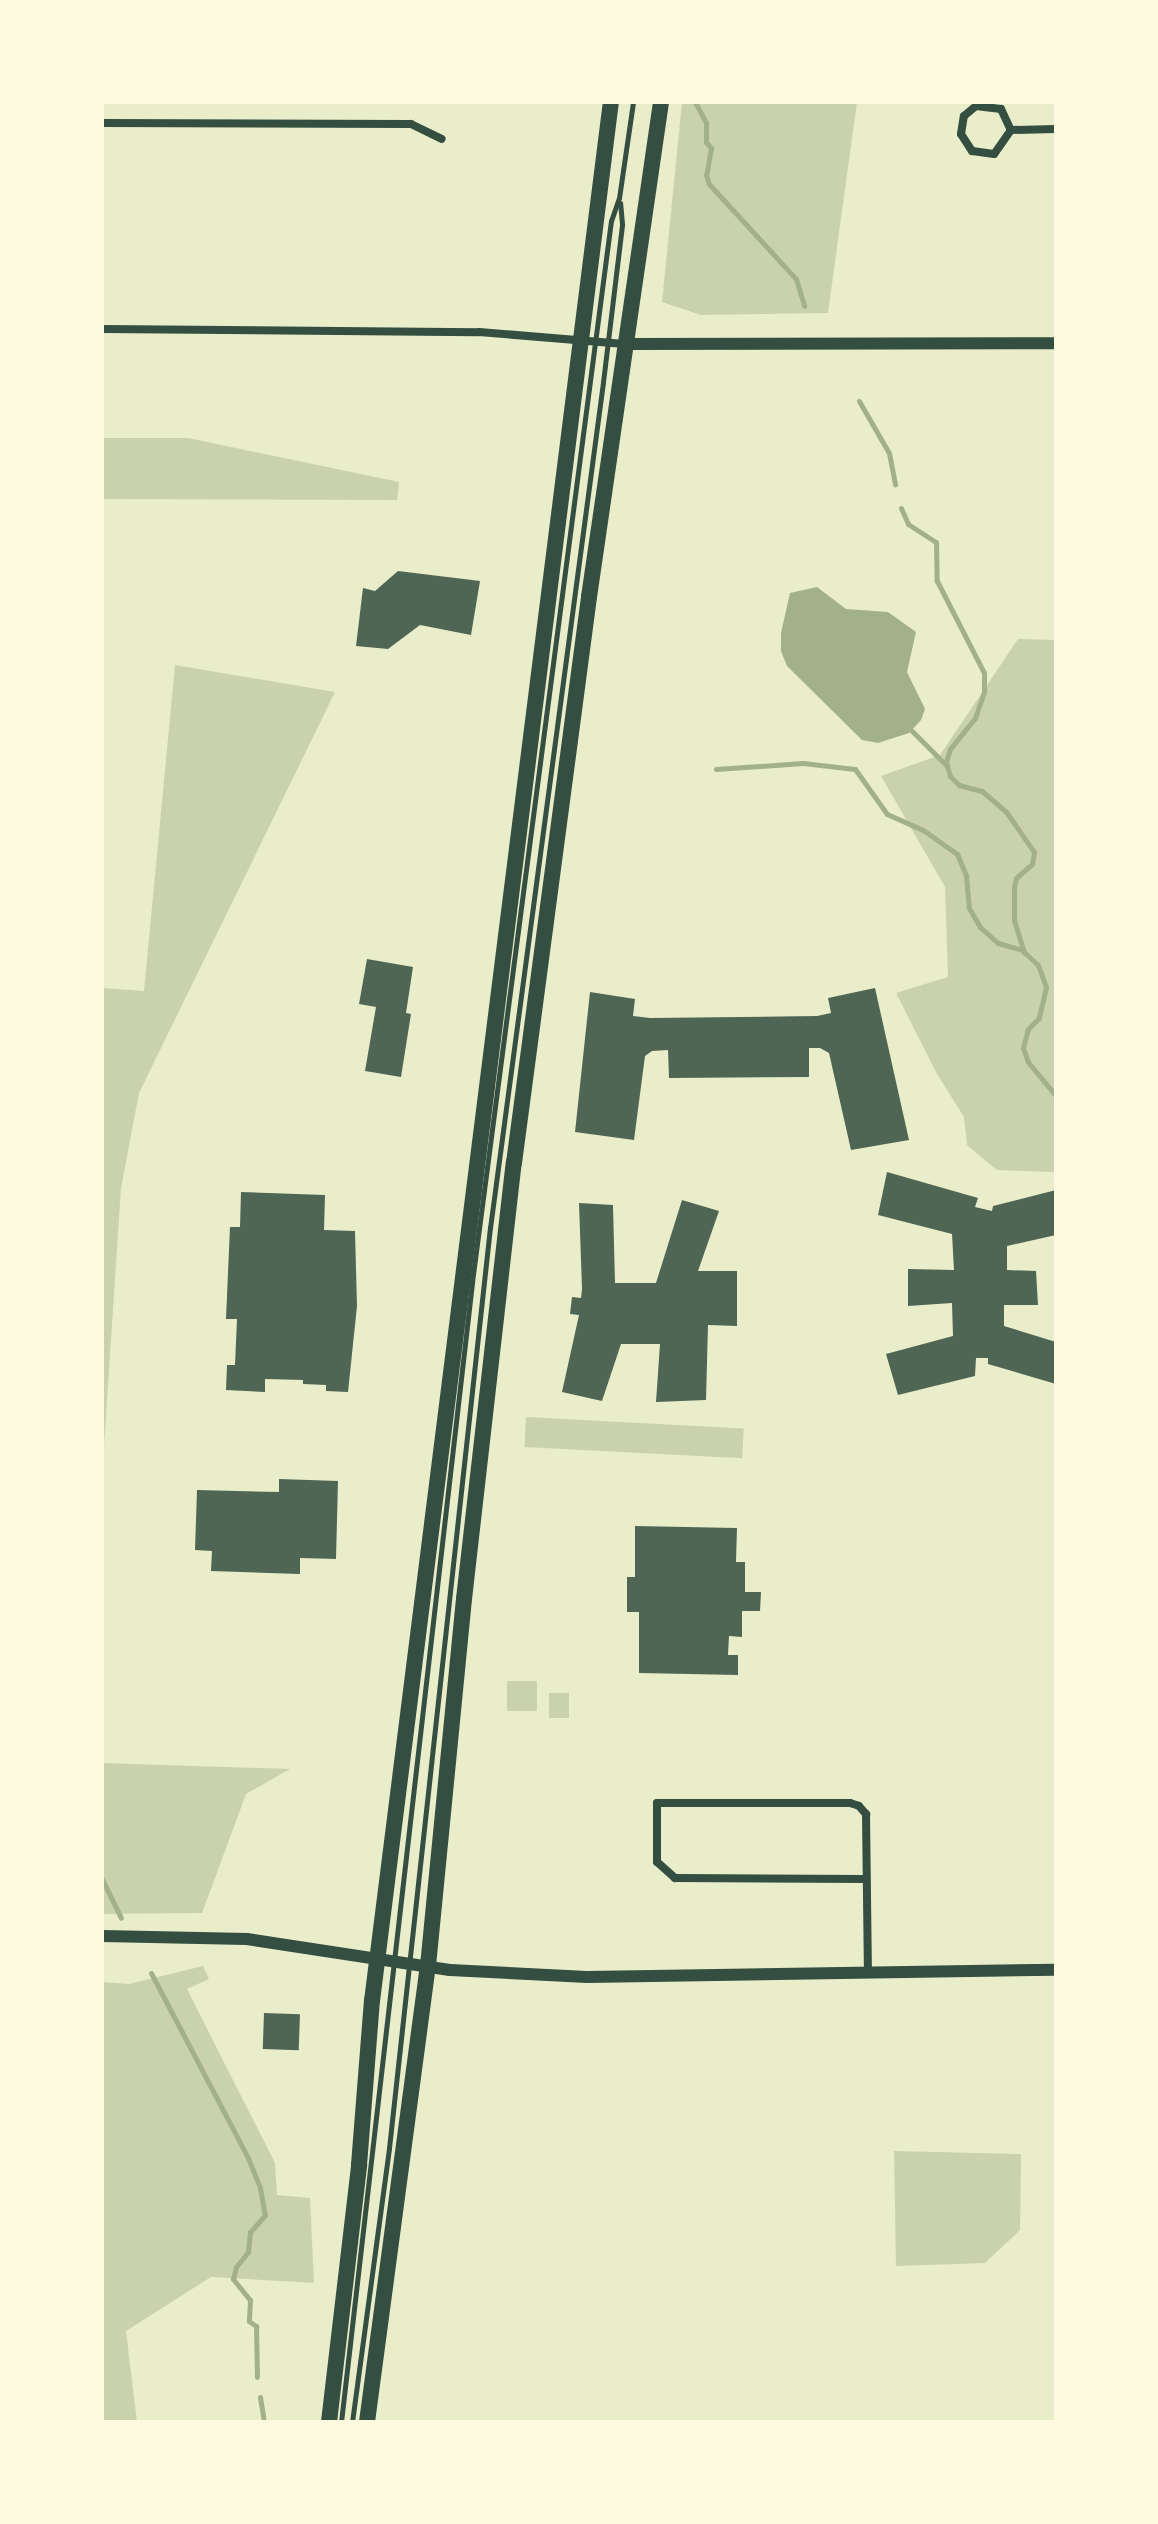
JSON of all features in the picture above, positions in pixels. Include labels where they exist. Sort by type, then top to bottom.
[{"type":"main road","points":[[329,2422],[589,340],[611,102]]},
{"type":"main road","points":[[367,2422],[428,1966],[464,1599],[514,1163],[625,344],[661,102]]},
{"type":"street","points":[[976,106],[1001,109],[1011,130],[994,154],[972,151],[961,134],[964,116],[976,106]]},
{"type":"street","points":[[102,123],[411,124],[442,139]]},
{"type":"street","points":[[1011,130],[1056,129]]},
{"type":"street","points":[[102,329],[479,332],[625,344],[1056,343]]},
{"type":"street","points":[[866,1879],[675,1878],[657,1862],[657,1803],[854,1804],[866,1814],[868,1972]]},
{"type":"street","points":[[102,1936],[247,1939],[428,1966],[644,1979],[1056,1970]]},
{"type":"lane","points":[[589,340],[611,221],[619,198],[633,102]]},
{"type":"lane","points":[[352,2422],[389,2148],[490,1228],[622,224],[619,198]]},
{"type":"lane","points":[[341,2422],[387,1961]]},
{"type":"shaded area","points":[[682,102],[857,102],[828,313],[701,315],[662,302]]},
{"type":"shaded area","points":[[102,438],[188,438],[399,482],[397,500],[102,499]]},
{"type":"shaded area","points":[[817,587],[846,609],[888,612],[916,632],[907,672],[925,709],[921,720],[909,733],[878,743],[862,740],[787,666],[781,651],[781,633],[790,593]]},
{"type":"shaded area","points":[[1018,639],[1056,640],[1056,1172],[997,1170],[967,1145],[964,1117],[937,1074],[896,993],[948,977],[945,887],[881,776],[940,755]]},
{"type":"shaded area","points":[[175,665],[335,692],[139,1093],[121,1188],[103,1461],[102,988],[144,991]]},
{"type":"shaded area","points":[[526,1417],[744,1428],[742,1458],[524,1447]]},
{"type":"shaded area","points":[[507,1681],[537,1681],[537,1711],[507,1711]]},
{"type":"shaded area","points":[[549,1693],[569,1693],[569,1718],[549,1718]]},
{"type":"shaded area","points":[[102,1763],[290,1769],[246,1794],[202,1913],[102,1914]]},
{"type":"shaded area","points":[[203,1966],[209,1979],[187,1989],[275,2163],[277,2195],[310,2198],[314,2283],[211,2277],[126,2331],[137,2422],[102,2422],[102,1982],[129,1984]]},
{"type":"shaded area","points":[[894,2151],[1021,2154],[1020,2230],[985,2263],[896,2266]]},
{"type":"building","points":[[398,571],[480,581],[471,635],[420,625],[388,649],[356,646],[363,588],[375,591]]},
{"type":"building","points":[[367,959],[413,967],[406,1013],[411,1014],[401,1077],[365,1071],[376,1007],[359,1004]]},
{"type":"building","points":[[875,988],[909,1140],[851,1150],[829,1053],[820,1048],[809,1048],[809,1077],[669,1078],[668,1050],[652,1051],[645,1056],[634,1140],[575,1132],[590,992],[635,999],[633,1016],[650,1018],[817,1016],[831,1013],[828,998]]},
{"type":"building","points":[[887,1172],[978,1198],[975,1207],[992,1211],[993,1206],[1056,1190],[1056,1235],[1007,1246],[1007,1270],[1036,1271],[1038,1305],[1004,1305],[1004,1326],[1056,1342],[1056,1384],[988,1364],[988,1358],[976,1358],[975,1376],[898,1395],[886,1354],[953,1336],[952,1303],[908,1306],[908,1269],[954,1270],[952,1234],[878,1215]]},
{"type":"building","points":[[241,1192],[325,1195],[324,1230],[355,1231],[357,1306],[348,1392],[326,1391],[326,1385],[303,1384],[303,1380],[265,1379],[265,1392],[226,1390],[227,1365],[235,1365],[237,1319],[226,1319],[230,1227],[240,1227]]},
{"type":"building","points":[[682,1200],[719,1211],[698,1271],[737,1271],[737,1326],[708,1325],[706,1400],[656,1402],[660,1344],[621,1344],[602,1401],[562,1392],[579,1315],[570,1314],[572,1297],[581,1298],[582,1289],[579,1203],[613,1205],[615,1283],[656,1283]]},
{"type":"building","points":[[279,1479],[338,1481],[336,1559],[300,1558],[300,1574],[211,1571],[212,1551],[195,1550],[197,1490],[279,1492]]},
{"type":"building","points":[[635,1526],[737,1528],[736,1562],[745,1562],[745,1592],[761,1592],[760,1611],[742,1611],[742,1637],[729,1636],[728,1655],[738,1655],[738,1675],[639,1673],[639,1612],[627,1612],[627,1577],[635,1577]]},
{"type":"building","points":[[264,2013],[300,2014],[299,2050],[263,2049]]},
{"type":"waterway","points":[[695,102],[706,123],[706,142],[711,148],[706,175],[709,184],[796,279],[804,306]]},
{"type":"waterway","points":[[859,401],[889,453],[895,484]]},
{"type":"waterway","points":[[901,508],[908,524],[936,542],[937,581],[984,673],[984,692],[975,718],[950,749],[946,762],[950,776],[959,785],[982,791],[1007,813],[1034,852],[1032,864],[1016,878],[1014,920],[1024,952],[1038,965],[1046,987],[1039,1018],[1028,1029],[1023,1048],[1028,1062],[1056,1096]]},
{"type":"waterway","points":[[911,730],[947,766]]},
{"type":"waterway","points":[[716,769],[803,763],[855,769],[887,814],[923,830],[957,854],[966,875],[969,908],[980,927],[998,943],[1023,950]]},
{"type":"waterway","points":[[102,1879],[121,1918]]},
{"type":"waterway","points":[[151,1973],[248,2158],[260,2188],[265,2215],[250,2232],[248,2252],[236,2267],[233,2279],[250,2300],[249,2321],[256,2326],[257,2377]]},
{"type":"waterway","points":[[260,2397],[264,2422]]}]
